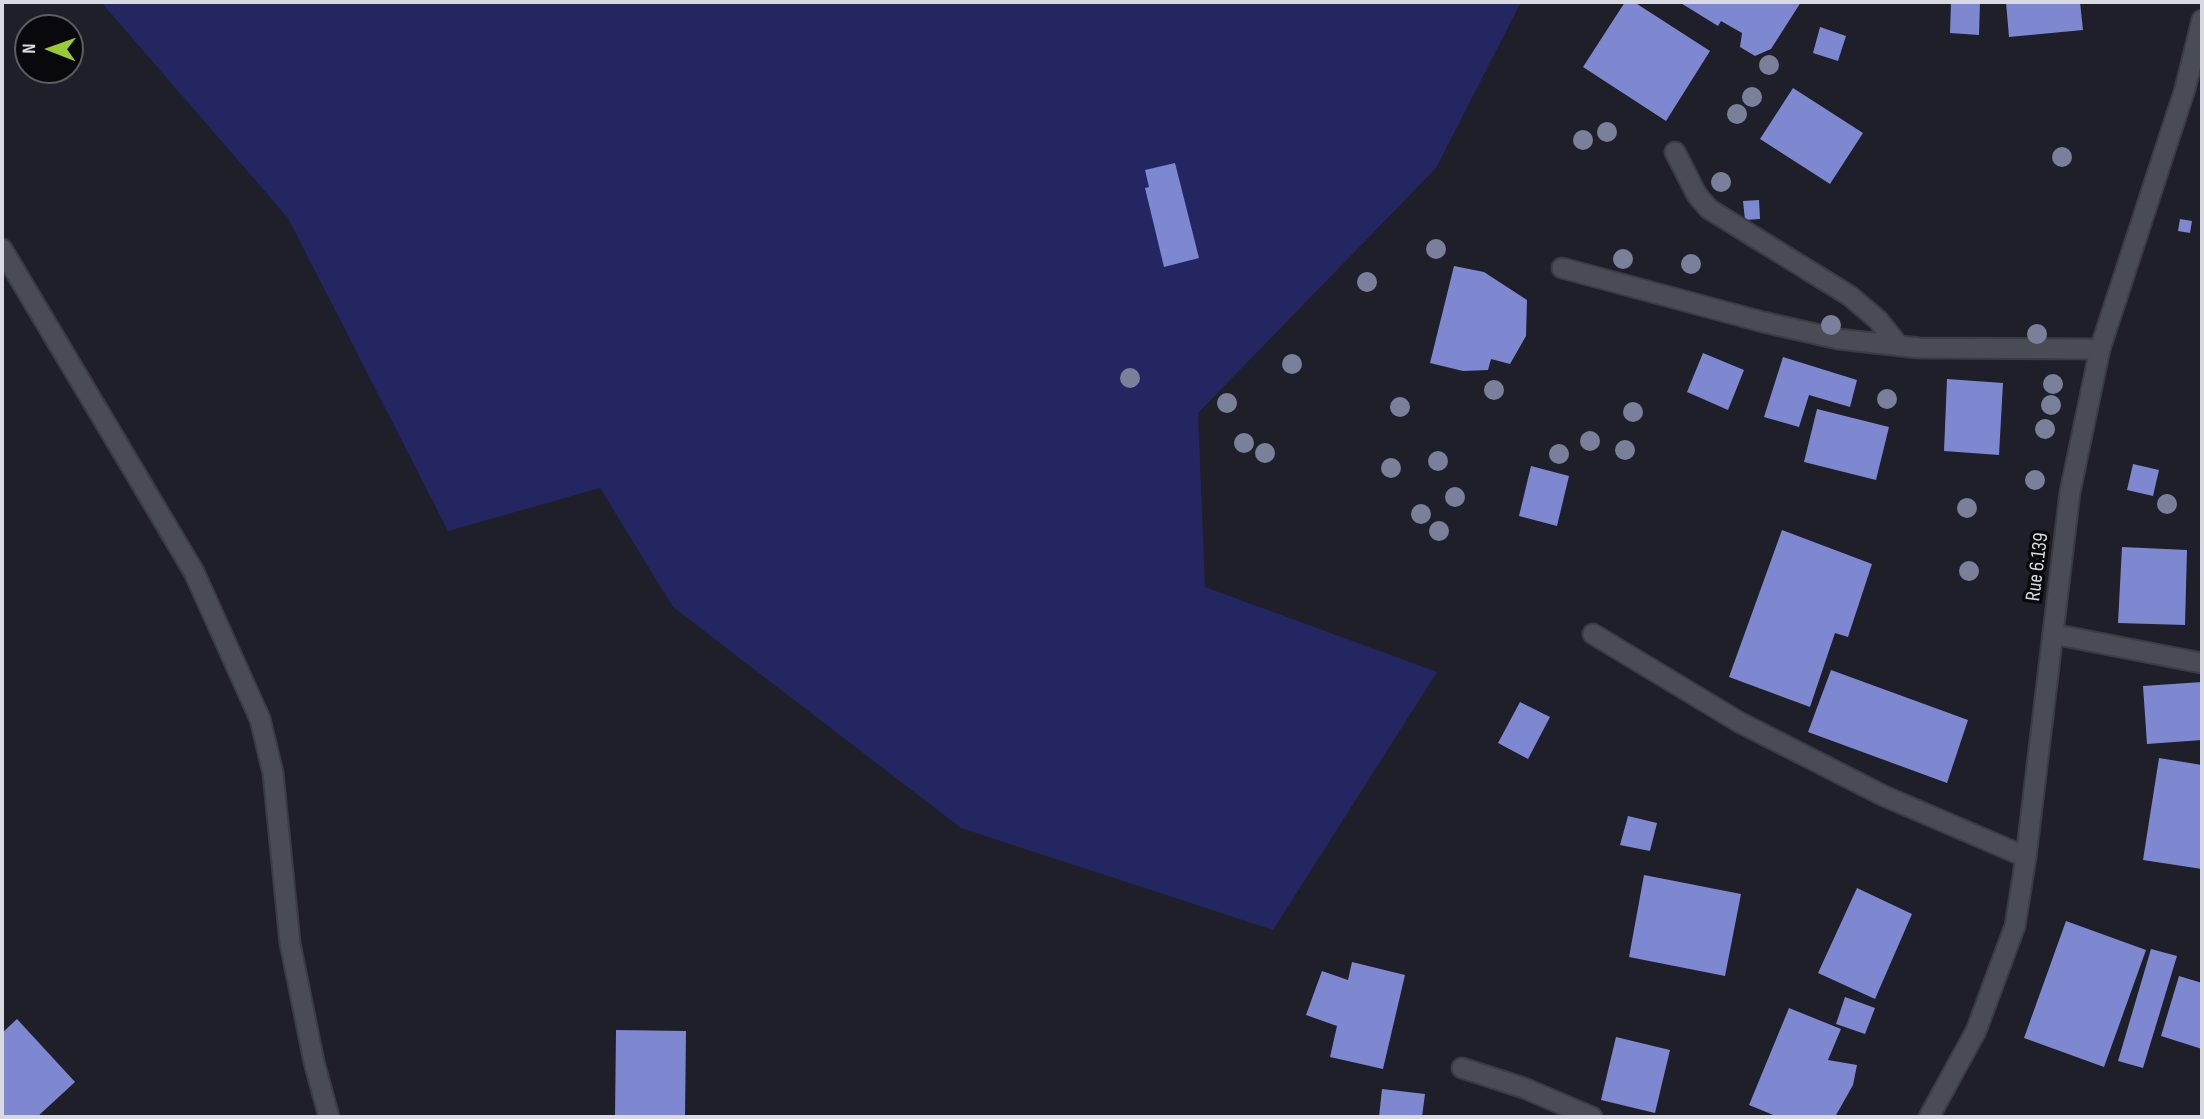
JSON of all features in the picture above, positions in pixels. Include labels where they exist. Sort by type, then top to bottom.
[{"type":"street","name":"Rue 6.139","points":[[1929,1117],[1976,1031],[2015,926],[2026,856],[2070,492],[2100,349],[2185,89],[2202,19]]},
{"type":"street","points":[[1675,152],[1697,195],[1709,209],[1850,296],[1878,320],[1899,346]]},
{"type":"street","points":[[2,248],[194,572],[260,719],[273,773],[290,943],[314,1062],[330,1117]]},
{"type":"street","points":[[1562,268],[1763,322],[1838,339],[1919,348],[2100,349]]},
{"type":"street","points":[[1593,634],[1739,722],[1872,790],[2026,856]]},
{"type":"street","points":[[2053,634],[2202,663]]},
{"type":"street","points":[[1462,1068],[1524,1088],[1592,1117]]},
{"type":"shaded area","points":[[101,2],[1521,2],[1436,168],[1198,413],[1205,587],[1437,672],[1273,930],[961,828],[673,607],[600,488],[448,531],[288,218]]},
{"type":"building","points":[[1625,2],[1634,2],[1710,51],[1666,121],[1583,67]]},
{"type":"building","points":[[1679,2],[1801,2],[1771,49],[1755,56],[1740,47],[1742,33],[1721,21],[1718,26]]},
{"type":"building","points":[[1951,2],[1980,2],[1979,35],[1950,33]]},
{"type":"building","points":[[2006,2],[2080,2],[2083,30],[2009,37]]},
{"type":"building","points":[[1820,27],[1846,36],[1838,61],[1813,53]]},
{"type":"building","points":[[1793,88],[1863,133],[1830,184],[1760,139]]},
{"type":"building","points":[[1175,163],[1199,258],[1164,267],[1145,188],[1149,187],[1145,170]]},
{"type":"building","points":[[1759,200],[1760,219],[1745,220],[1743,201]]},
{"type":"building","points":[[2180,219],[2192,221],[2190,233],[2178,231]]},
{"type":"building","points":[[1454,266],[1484,272],[1527,300],[1526,336],[1510,364],[1491,359],[1488,370],[1463,371],[1430,363]]},
{"type":"building","points":[[1703,353],[1744,370],[1728,410],[1687,392]]},
{"type":"building","points":[[1783,357],[1857,380],[1850,407],[1809,395],[1799,427],[1764,417]]},
{"type":"building","points":[[1947,379],[2003,383],[1999,455],[1944,451]]},
{"type":"building","points":[[1817,409],[1889,427],[1876,480],[1804,462]]},
{"type":"building","points":[[2133,464],[2159,470],[2153,496],[2127,490]]},
{"type":"building","points":[[1531,466],[1569,476],[1557,526],[1519,516]]},
{"type":"building","points":[[1782,530],[1872,564],[1848,637],[1835,633],[1810,707],[1729,677]]},
{"type":"building","points":[[2122,547],[2187,550],[2185,625],[2118,623]]},
{"type":"building","points":[[1831,670],[1968,720],[1947,783],[1808,732]]},
{"type":"building","points":[[2202,682],[2202,740],[2147,744],[2143,686]]},
{"type":"building","points":[[1520,702],[1550,717],[1528,759],[1498,743]]},
{"type":"building","points":[[2159,758],[2202,765],[2202,869],[2143,860]]},
{"type":"building","points":[[1628,816],[1657,823],[1650,851],[1620,845]]},
{"type":"building","points":[[1644,875],[1741,894],[1725,976],[1629,957]]},
{"type":"building","points":[[1857,888],[1912,914],[1875,999],[1818,973]]},
{"type":"building","points":[[2066,921],[2146,950],[2104,1067],[2024,1038]]},
{"type":"building","points":[[2151,949],[2177,956],[2143,1068],[2118,1061]]},
{"type":"building","points":[[1352,962],[1405,975],[1383,1069],[1330,1057],[1337,1026],[1306,1015],[1322,971],[1348,980]]},
{"type":"building","points":[[2179,976],[2202,983],[2202,1049],[2161,1036]]},
{"type":"building","points":[[1845,997],[1875,1008],[1865,1034],[1836,1024]]},
{"type":"building","points":[[1789,1008],[1841,1029],[1828,1060],[1857,1065],[1853,1085],[1835,1117],[1778,1117],[1749,1105]]},
{"type":"building","points":[[17,1019],[75,1082],[37,1117],[2,1117],[2,1033]]},
{"type":"building","points":[[616,1030],[686,1031],[685,1117],[615,1117]]},
{"type":"building","points":[[1616,1037],[1670,1050],[1655,1113],[1601,1100]]},
{"type":"building","points":[[1382,1089],[1425,1094],[1422,1117],[1379,1117]]}]
